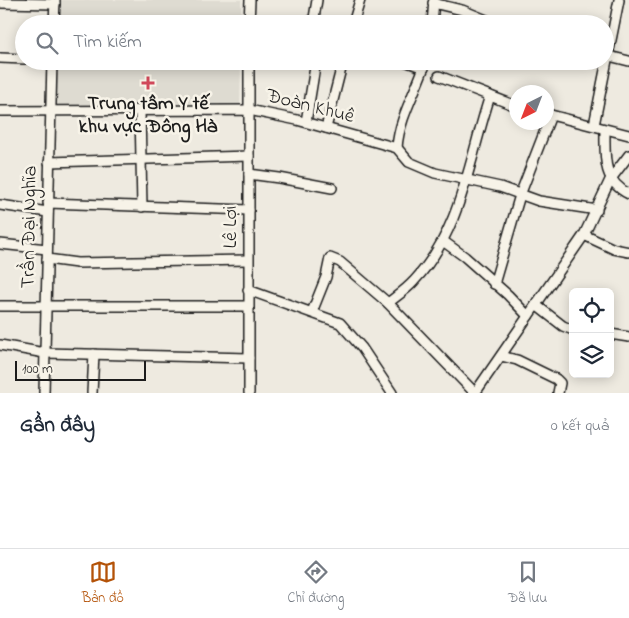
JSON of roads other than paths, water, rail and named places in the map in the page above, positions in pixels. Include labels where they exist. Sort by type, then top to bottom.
[{"type":"street","points":[[250,0],[250,15]]},
{"type":"street","points":[[314,15],[317,0]]},
{"type":"street","points":[[356,15],[360,0]]},
{"type":"street","points":[[614,21],[619,0]]},
{"type":"street","points":[[0,3],[55,2],[54,15]]},
{"type":"street","points":[[432,15],[433,2],[475,15]]},
{"type":"street","points":[[614,57],[629,61]]},
{"type":"street","points":[[0,58],[15,59]]},
{"type":"street","name":"Trần Đại Nghĩa","points":[[44,393],[52,70]]},
{"type":"street","name":"Lê Lợi","points":[[248,393],[249,70]]},
{"type":"street","points":[[306,122],[315,70]]},
{"type":"street","points":[[326,128],[341,70]]},
{"type":"street","points":[[397,148],[404,117],[423,70]]},
{"type":"street","points":[[594,125],[603,70]]},
{"type":"street","points":[[440,76],[509,103]]},
{"type":"street","points":[[388,303],[414,282],[443,241],[467,180],[478,131],[490,96]]},
{"type":"street","name":"Đoàn Khuê","points":[[0,111],[249,110],[306,122],[397,148],[408,162],[435,174],[500,187],[538,201],[596,210]]},
{"type":"street","points":[[140,111],[142,207]]},
{"type":"street","points":[[554,115],[629,135]]},
{"type":"street","points":[[494,284],[520,195],[543,130]]},
{"type":"street","points":[[605,130],[606,160],[610,180],[629,194]]},
{"type":"street","points":[[49,162],[249,156]]},
{"type":"street","points":[[312,312],[326,277],[330,258],[340,262],[388,303],[475,393],[584,235],[610,180],[629,156]]},
{"type":"street","points":[[249,174],[332,188]]},
{"type":"street","points":[[0,205],[249,210]]},
{"type":"street","points":[[584,235],[614,249],[629,252]]},
{"type":"street","points":[[443,241],[465,256],[528,316]]},
{"type":"street","points":[[0,244],[47,249]]},
{"type":"street","points":[[47,259],[64,263],[248,260]]},
{"type":"street","points":[[248,290],[340,323],[362,348],[392,393]]},
{"type":"street","points":[[536,305],[563,326],[569,328]]},
{"type":"street","points":[[0,306],[248,306]]},
{"type":"street","points":[[614,335],[629,337]]},
{"type":"street","points":[[0,345],[45,353],[249,358]]},
{"type":"street","points":[[92,393],[94,354]]},
{"type":"street","points":[[501,356],[518,360],[556,379],[560,383],[558,393]]},
{"type":"place","name":"Trung tâm Y tế khu vực Đông Hà","points":[[148,83]]}]
